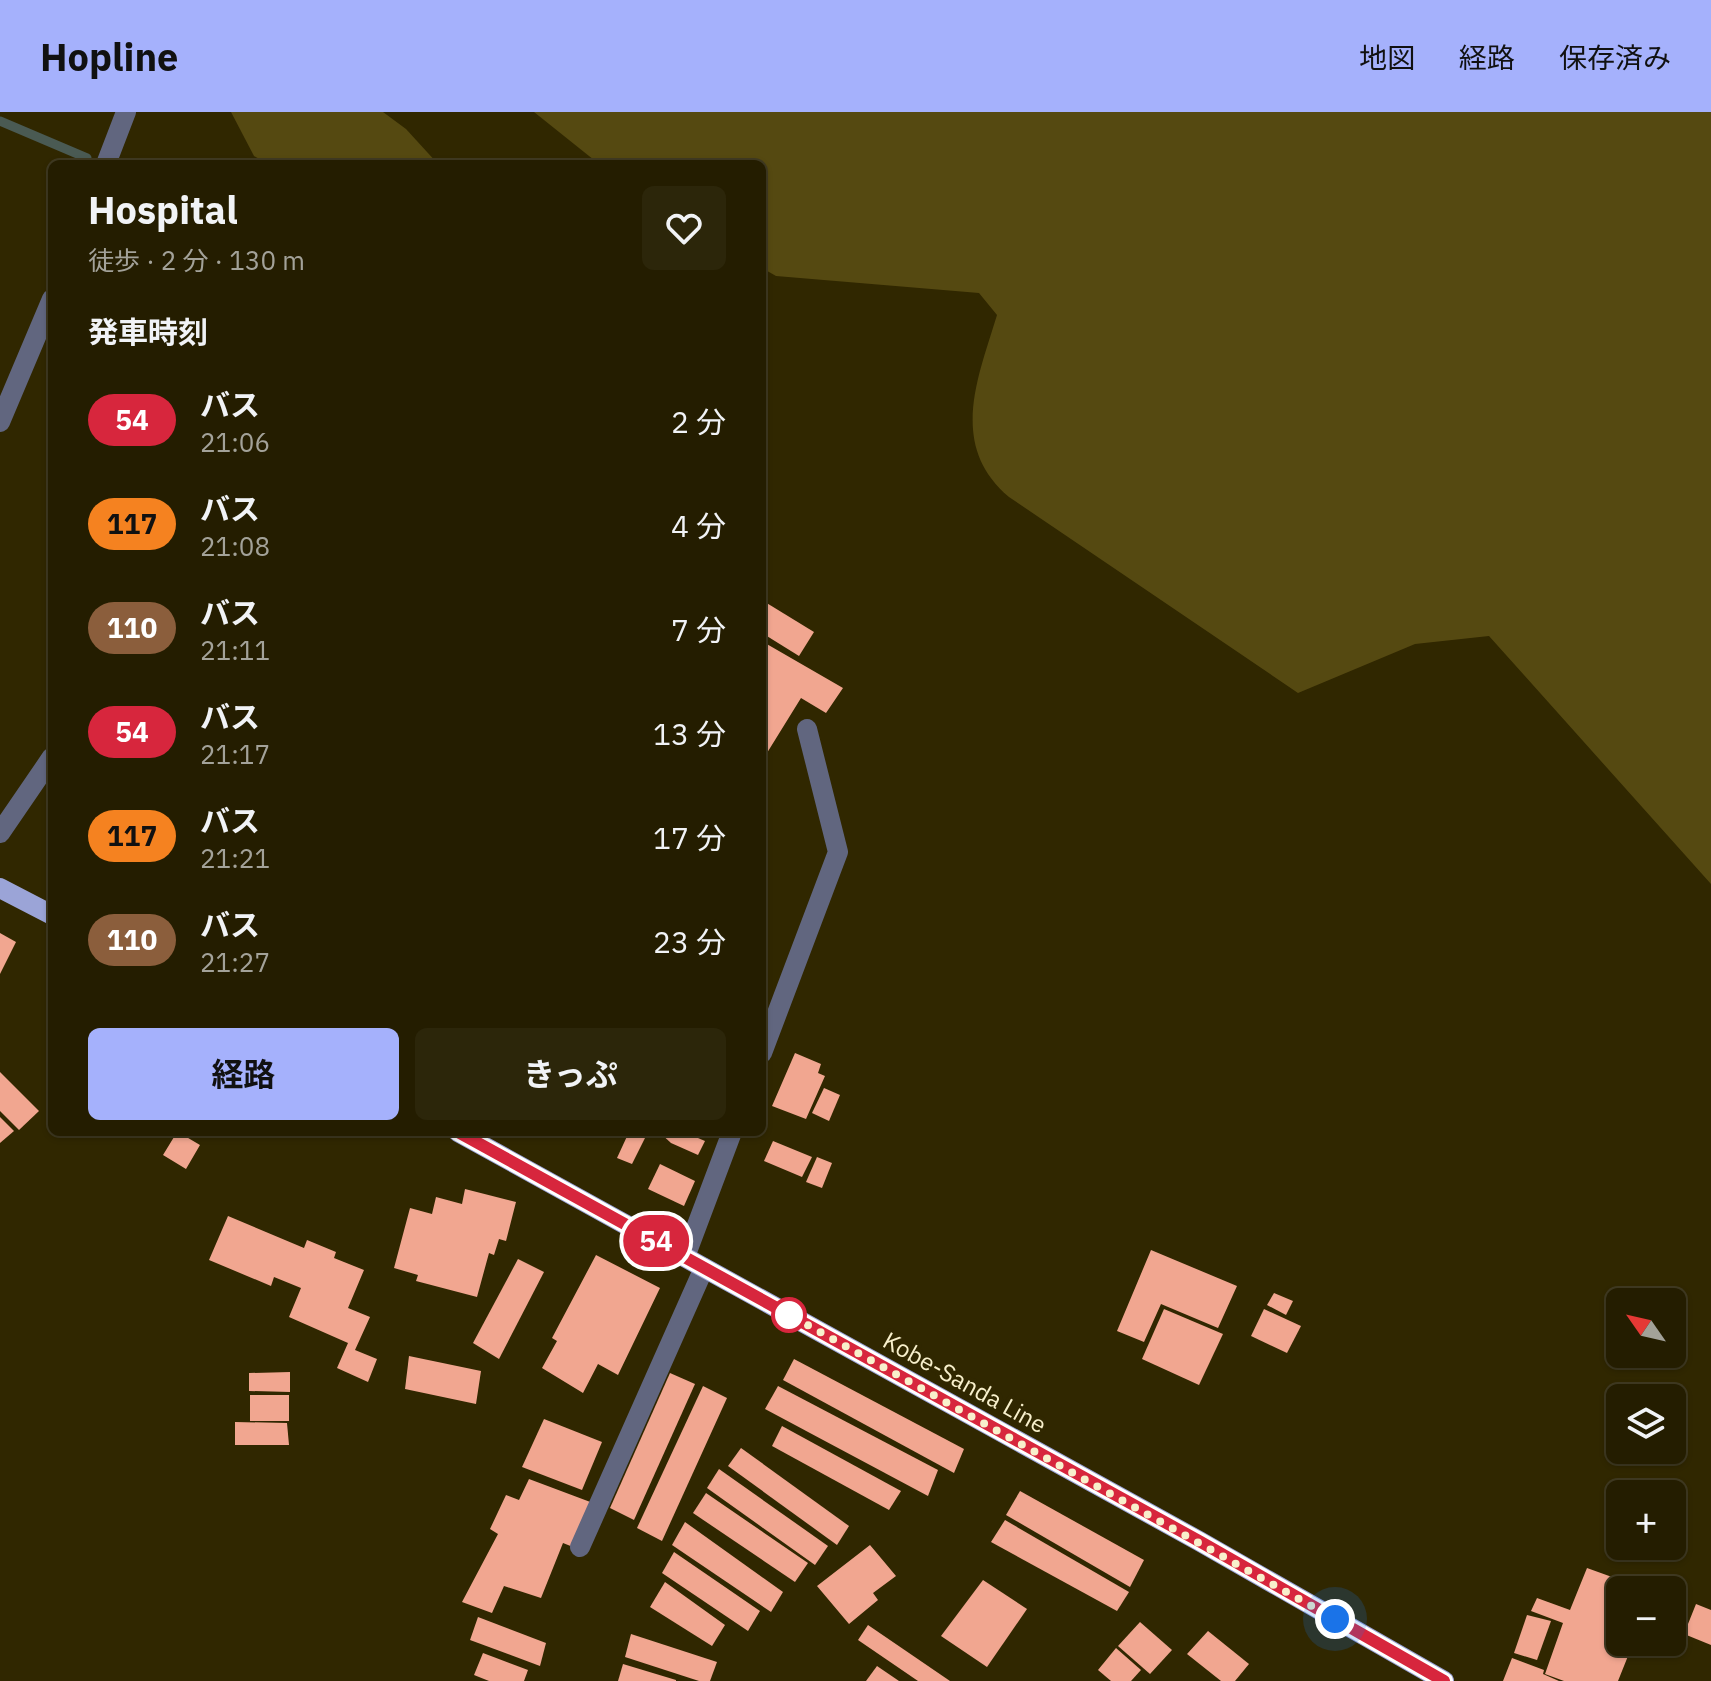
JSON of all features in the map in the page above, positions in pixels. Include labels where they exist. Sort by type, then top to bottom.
[{"type":"main road","points":[[0,888],[48,913]]},
{"type":"main road","name":"Kobe-Sanda Line","points":[[465,1136],[1444,1681]]},
{"type":"street","points":[[108,160],[126,112]]},
{"type":"street","points":[[0,422],[48,308]]},
{"type":"street","points":[[766,1042],[838,852],[807,729]]},
{"type":"street","points":[[0,833],[48,763]]},
{"type":"street","points":[[685,1257],[730,1136]]},
{"type":"street","points":[[580,1547],[704,1268]]},
{"type":"shaded area","points":[[231,112],[383,112],[406,129],[434,160],[261,160],[254,156]]},
{"type":"shaded area","points":[[534,112],[1711,112],[1711,884],[1489,636],[1415,644],[1298,693],[1009,497],[990,477],[973,433],[976,387],[997,315],[979,293],[776,276],[766,270],[766,160],[594,160]]},
{"type":"building","points":[[766,603],[814,632],[799,656],[766,635]]},
{"type":"building","points":[[766,644],[843,688],[826,713],[801,698],[766,755]]},
{"type":"building","points":[[0,933],[16,942],[0,974]]},
{"type":"building","points":[[795,1053],[821,1064],[818,1073],[825,1076],[806,1119],[772,1106]]},
{"type":"building","points":[[0,1072],[39,1111],[19,1130],[0,1111]]},
{"type":"building","points":[[824,1088],[840,1095],[829,1121],[812,1113]]},
{"type":"building","points":[[0,1117],[14,1131],[0,1143]]},
{"type":"building","points":[[185,1136],[200,1145],[186,1169],[163,1155],[174,1137]]},
{"type":"building","points":[[627,1136],[645,1138],[632,1164],[617,1158]]},
{"type":"building","points":[[663,1136],[693,1136],[705,1141],[698,1155],[671,1143]]},
{"type":"building","points":[[773,1141],[812,1157],[802,1177],[764,1161]]},
{"type":"building","points":[[817,1157],[832,1163],[822,1188],[806,1182]]},
{"type":"building","points":[[660,1164],[695,1181],[684,1206],[648,1189]]},
{"type":"building","points":[[465,1189],[516,1202],[506,1241],[499,1239],[494,1255],[489,1253],[477,1297],[416,1281],[418,1275],[394,1268],[410,1208],[432,1214],[436,1197],[462,1204]]},
{"type":"building","points":[[228,1216],[304,1248],[307,1240],[336,1252],[334,1258],[364,1270],[348,1308],[370,1317],[355,1350],[377,1359],[368,1382],[337,1368],[348,1343],[289,1317],[301,1288],[274,1277],[271,1286],[209,1260]]},
{"type":"building","points":[[1151,1250],[1237,1286],[1218,1328],[1161,1304],[1144,1342],[1117,1331]]},
{"type":"building","points":[[596,1255],[660,1288],[618,1375],[598,1364],[583,1393],[542,1368],[557,1341],[552,1338]]},
{"type":"building","points":[[518,1259],[544,1272],[499,1359],[473,1343]]},
{"type":"building","points":[[1274,1293],[1293,1301],[1286,1315],[1267,1305]]},
{"type":"building","points":[[1164,1309],[1223,1334],[1199,1385],[1142,1359]]},
{"type":"building","points":[[1264,1309],[1301,1326],[1287,1353],[1251,1336]]},
{"type":"building","points":[[409,1356],[481,1371],[476,1404],[405,1389]]},
{"type":"building","points":[[794,1359],[964,1449],[954,1473],[783,1380]]},
{"type":"building","points":[[290,1372],[290,1392],[249,1391],[249,1373]]},
{"type":"building","points":[[670,1373],[695,1384],[634,1520],[610,1508]]},
{"type":"building","points":[[703,1386],[727,1398],[662,1541],[637,1528]]},
{"type":"building","points":[[778,1386],[938,1470],[928,1496],[765,1409]]},
{"type":"building","points":[[250,1395],[289,1395],[289,1421],[250,1421]]},
{"type":"building","points":[[544,1419],[602,1442],[582,1490],[522,1467]]},
{"type":"building","points":[[235,1422],[287,1423],[289,1445],[235,1445]]},
{"type":"building","points":[[782,1426],[901,1491],[889,1510],[772,1446]]},
{"type":"building","points":[[741,1448],[849,1526],[837,1545],[728,1466]]},
{"type":"building","points":[[719,1469],[828,1546],[815,1565],[707,1488]]},
{"type":"building","points":[[529,1479],[593,1503],[573,1547],[563,1543],[541,1598],[504,1586],[492,1613],[462,1602],[498,1534],[490,1529],[506,1495],[519,1500]]},
{"type":"building","points":[[1020,1491],[1144,1560],[1130,1587],[1006,1515]]},
{"type":"building","points":[[706,1493],[808,1563],[795,1582],[693,1513]]},
{"type":"building","points":[[1005,1520],[1129,1592],[1117,1611],[991,1542]]},
{"type":"building","points":[[685,1522],[783,1592],[771,1612],[672,1545]]},
{"type":"building","points":[[870,1545],[896,1576],[873,1593],[878,1600],[849,1624],[817,1586]]},
{"type":"building","points":[[674,1552],[760,1611],[748,1631],[662,1573]]},
{"type":"building","points":[[1587,1568],[1609,1576],[1606,1576],[1606,1656],[1628,1656],[1618,1681],[1564,1681],[1545,1674],[1563,1623],[1531,1611],[1537,1598],[1570,1610]]},
{"type":"building","points":[[983,1580],[1027,1609],[987,1667],[941,1636]]},
{"type":"building","points":[[665,1582],[725,1625],[712,1646],[650,1607]]},
{"type":"building","points":[[1696,1604],[1711,1610],[1711,1645],[1686,1635]]},
{"type":"building","points":[[1527,1615],[1551,1621],[1537,1660],[1514,1653]]},
{"type":"building","points":[[478,1617],[546,1643],[540,1666],[470,1640]]},
{"type":"building","points":[[1140,1622],[1172,1650],[1150,1674],[1118,1646]]},
{"type":"building","points":[[868,1625],[950,1681],[918,1681],[858,1640]]},
{"type":"building","points":[[1208,1631],[1249,1664],[1235,1681],[1221,1681],[1187,1654]]},
{"type":"building","points":[[631,1634],[717,1662],[710,1681],[699,1681],[625,1657]]},
{"type":"building","points":[[1116,1648],[1141,1670],[1131,1681],[1111,1681],[1098,1670]]},
{"type":"building","points":[[483,1653],[528,1670],[524,1681],[489,1681],[474,1675]]},
{"type":"building","points":[[1512,1658],[1544,1670],[1543,1674],[1559,1681],[1503,1681]]},
{"type":"building","points":[[623,1664],[676,1680],[676,1681],[618,1681]]},
{"type":"building","points":[[877,1666],[899,1681],[866,1681]]},
{"type":"waterway","points":[[0,121],[87,158]]},
{"type":"bus line","name":"54","points":[[465,1136],[1199,1541],[1444,1681]]},
{"type":"route","points":[[789,1315],[786,1313],[1335,1619]]}]
